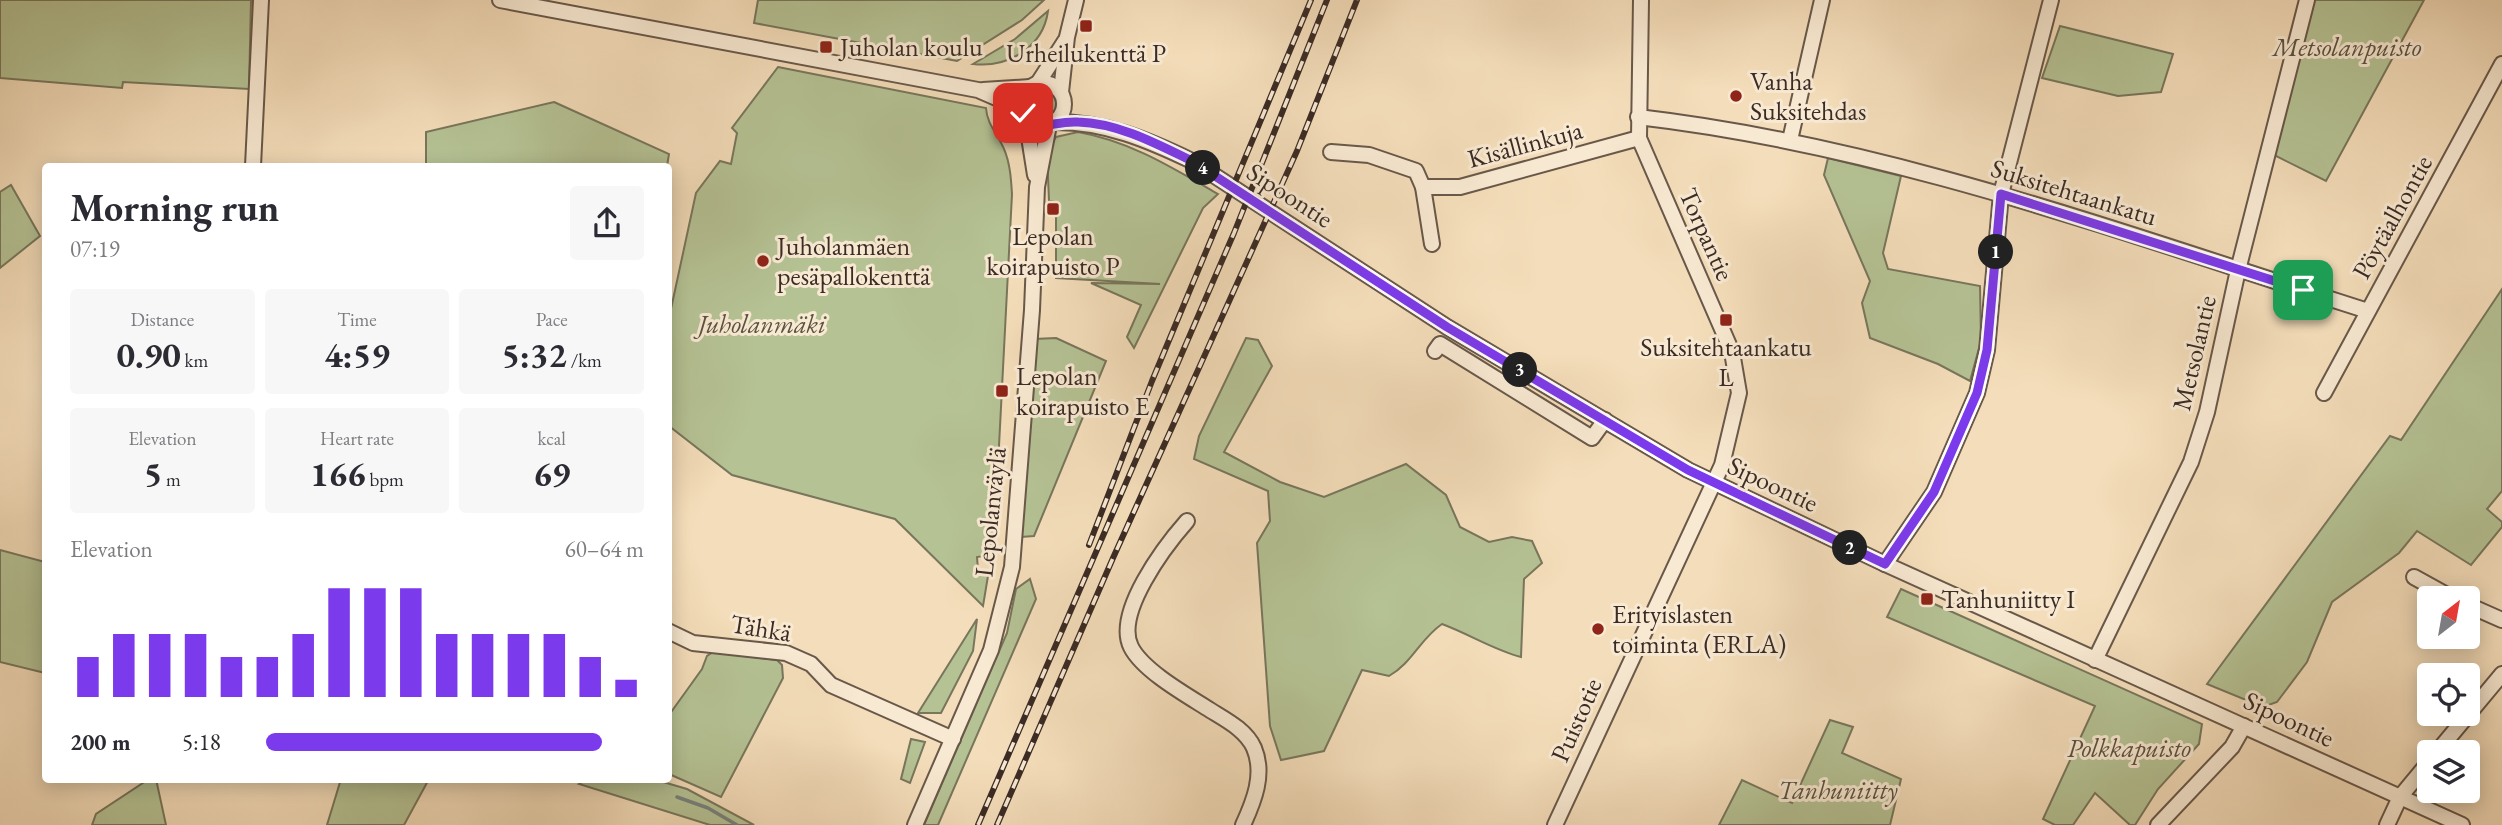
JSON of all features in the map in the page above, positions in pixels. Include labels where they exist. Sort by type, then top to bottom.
[{"type":"street","points":[[253,163],[261,0]]},
{"type":"street","points":[[500,0],[567,7],[978,90],[1024,113],[1040,126],[1053,124],[1065,107],[1063,95],[1067,37],[1076,0]]},
{"type":"street","name":"Torpantie","points":[[1641,0],[1639,138],[1732,352],[1739,393],[1722,465],[1713,483]]},
{"type":"street","points":[[1790,140],[1822,0]]},
{"type":"street","points":[[1885,564],[1934,492],[1977,393],[1987,350],[2001,194],[2051,0]]},
{"type":"street","name":"Metsolantie","points":[[2095,660],[2191,463],[2207,412],[2238,270],[2307,0]]},
{"type":"street","points":[[1024,113],[1025,93],[1034,85],[1067,37]]},
{"type":"street","name":"Pöytäalhontie","points":[[2324,393],[2502,64]]},
{"type":"street","points":[[978,90],[1055,86],[1063,95]]},
{"type":"street","name":"Sipoontie","points":[[1063,95],[1098,125]]},
{"type":"street","name":"Lepolanväylä","points":[[1024,113],[1037,187]]},
{"type":"street","name":"Suksitehtaankatu","points":[[1638,117],[1726,127],[1790,140],[2001,194],[2368,311]]},
{"type":"street","name":"Sipoontie","points":[[1053,124],[1098,125],[1148,140],[1192,161],[1447,327],[1713,483],[2095,660],[2462,825]]},
{"type":"street","name":"Lepolanväylä","points":[[915,825],[991,650],[1012,567],[1032,310],[1037,187],[1053,124]]},
{"type":"street","name":"Kisällinkuja","points":[[1423,187],[1460,187],[1639,138]]},
{"type":"street","points":[[1331,152],[1369,155],[1416,172],[1423,187],[1432,244]]},
{"type":"street","points":[[1435,351],[1440,344],[1592,438],[1605,420]]},
{"type":"street","name":"Puistotie","points":[[1555,825],[1713,483]]},
{"type":"street","points":[[1187,521],[1169,541],[1148,574],[1128,618],[1130,647],[1149,668],[1236,726],[1253,745],[1258,760],[1258,787],[1243,825]]},
{"type":"street","points":[[2414,577],[2430,586]]},
{"type":"street","points":[[2480,610],[2502,620]]},
{"type":"street","name":"Tähkä","points":[[672,633],[693,643],[786,653],[811,664],[831,685],[953,739]]},
{"type":"street","points":[[2447,740],[2502,674]]},
{"type":"street","points":[[2158,825],[2232,747],[2244,726]]},
{"type":"street","points":[[2387,825],[2400,797],[2417,776]]},
{"type":"green space","points":[[0,0],[251,0],[249,89],[123,82],[122,88],[0,78]]},
{"type":"green space","points":[[758,0],[1044,0],[1022,20],[957,61],[754,23]]},
{"type":"green space","name":"Metsolanpuisto","points":[[2313,0],[2424,0],[2326,181],[2274,155]]},
{"type":"green space","points":[[1048,11],[1039,35],[1021,53],[998,63],[973,64],[1015,39]]},
{"type":"green space","points":[[2060,26],[2173,54],[2161,92],[2118,96],[2042,78]]},
{"type":"green space","name":"Juholanmäki","points":[[778,67],[986,108],[1006,154],[1012,194],[996,504],[990,555],[977,557],[978,570],[989,570],[983,606],[895,519],[732,475],[672,428],[672,304],[696,193],[720,161],[731,164],[737,133],[732,128]]},
{"type":"green space","points":[[1043,90],[1053,94],[1057,104],[1053,114],[1043,118],[1033,114],[1029,104],[1033,94]]},
{"type":"green space","points":[[554,102],[669,154],[668,163],[426,163],[426,132]]},
{"type":"green space","points":[[1078,132],[1133,149],[1168,165],[1218,194],[1203,208],[1134,348],[1127,337],[1141,305],[1091,283],[1160,284],[1056,278],[1056,202],[1049,201],[1047,152],[1056,137]]},
{"type":"green space","points":[[1828,158],[1901,176],[1883,253],[1888,269],[1980,286],[1981,341],[1970,381],[1938,364],[1870,338],[1862,303],[1870,281],[1824,175]]},
{"type":"green space","points":[[11,185],[40,236],[0,268],[0,192]]},
{"type":"green space","points":[[2502,289],[2502,491],[2487,509],[2502,522],[2502,527],[2471,565],[2417,531],[2399,553],[2332,602],[2307,662],[2277,702],[2263,707],[2207,684],[2390,436],[2401,440]]},
{"type":"green space","points":[[1056,338],[1106,361],[1034,536],[1021,537],[1034,339]]},
{"type":"green space","points":[[1246,338],[1258,340],[1272,366],[1224,452],[1280,482],[1324,497],[1406,464],[1446,495],[1460,527],[1489,542],[1512,537],[1532,541],[1542,563],[1524,579],[1521,657],[1442,624],[1389,676],[1362,670],[1324,751],[1281,760],[1270,726],[1257,543],[1270,521],[1268,491],[1194,459],[1199,436]]},
{"type":"green space","points":[[0,550],[42,561],[42,672],[0,662]]},
{"type":"green space","points":[[1030,579],[1036,599],[938,825],[924,825],[1007,633],[1016,589]]},
{"type":"green space","name":"Polkkapuisto","points":[[1901,589],[2202,724],[2199,744],[2158,789],[2135,825],[2130,825],[2095,793],[2073,825],[2055,825],[2043,819],[2095,706],[1887,617]]},
{"type":"green space","points":[[977,619],[973,651],[941,713],[918,713]]},
{"type":"green space","points":[[713,652],[777,660],[782,665],[783,678],[721,797],[672,775],[672,711],[702,669],[707,656]]},
{"type":"green space","name":"Tanhuniitty","points":[[1830,720],[1853,727],[1842,753],[1901,779],[1890,825],[1719,825],[1742,780],[1792,803]]},
{"type":"green space","points":[[911,739],[925,742],[910,783],[901,779]]},
{"type":"green space","points":[[143,783],[157,783],[166,825],[92,825],[96,814]]},
{"type":"green space","points":[[340,783],[427,783],[404,825],[327,825]]},
{"type":"green space","points":[[667,783],[687,789],[754,825],[710,825],[579,784]]},
{"type":"waterway","points":[[677,797],[708,808],[737,825]]},
{"type":"railway","points":[[1089,545],[1152,381],[1311,0]]},
{"type":"railway","points":[[978,825],[1234,233],[1327,0]]},
{"type":"railway","points":[[997,825],[1113,558],[1297,151],[1357,0]]},
{"type":"place","name":"Urheilukenttä P","points":[[1086,26]]},
{"type":"place","name":"Juholan koulu","points":[[826,47]]},
{"type":"place","name":"Vanha Suksitehdas","points":[[1736,96]]},
{"type":"place","name":"Lepolan koirapuisto P","points":[[1053,209]]},
{"type":"place","name":"Juholanmäen pesäpallokenttä","points":[[763,261]]},
{"type":"place","name":"Suksitehtaankatu L","points":[[1726,320]]},
{"type":"place","name":"Lepolan koirapuisto E","points":[[1002,391]]},
{"type":"place","name":"Tanhuniitty I","points":[[1927,599]]},
{"type":"place","name":"Erityislasten toiminta (ERLA)","points":[[1598,629]]},
{"type":"route","points":[[1023,113],[1026,118],[1040,126],[1056,122],[1098,125],[1148,140],[1192,161],[1447,327],[1688,470],[1885,564],[1934,492],[1977,393],[1987,350],[2001,194],[2303,290]]}]
